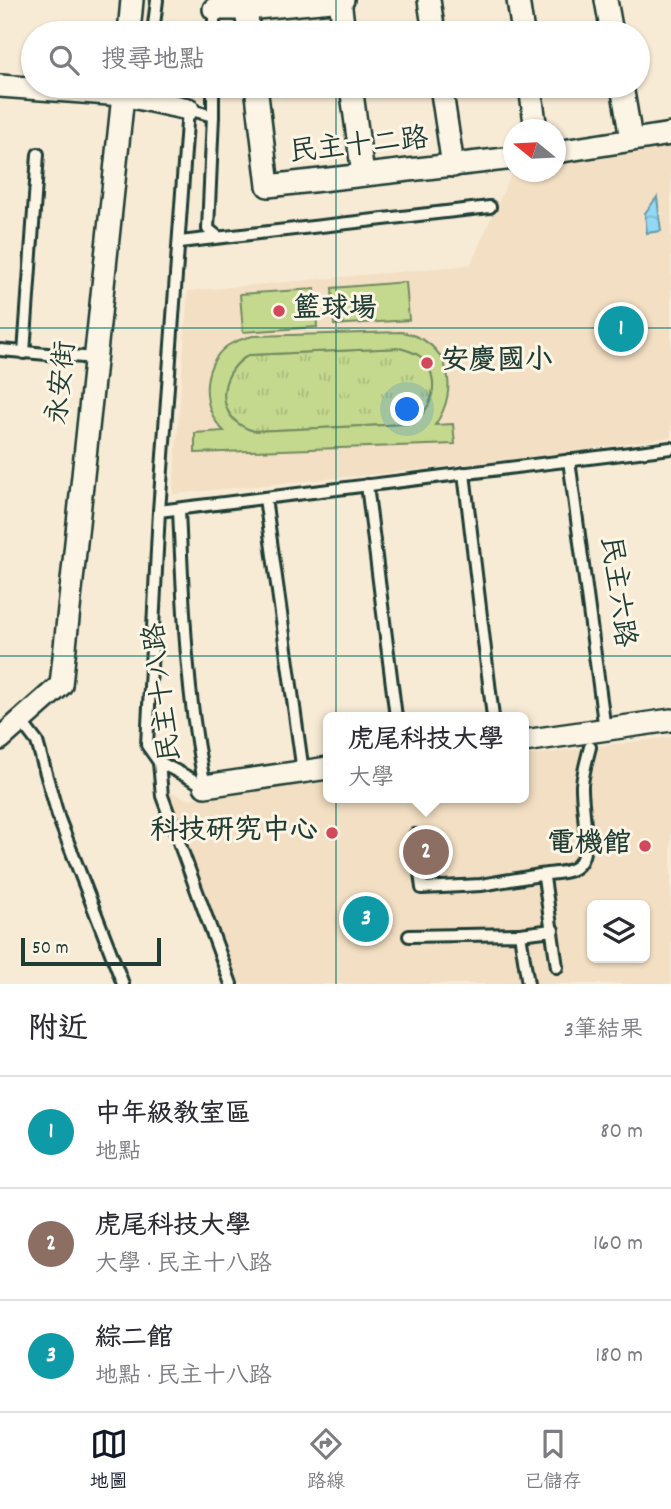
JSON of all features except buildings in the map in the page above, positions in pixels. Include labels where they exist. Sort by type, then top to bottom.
[{"type":"street","points":[[130,21],[132,0]]},
{"type":"street","points":[[214,5],[246,9],[341,0],[343,21]]},
{"type":"street","points":[[429,0],[432,21]]},
{"type":"street","points":[[518,0],[521,21]]},
{"type":"street","points":[[606,0],[610,21]]},
{"type":"street","points":[[246,9],[248,21]]},
{"type":"street","points":[[0,86],[21,87]]},
{"type":"street","name":"永安街","points":[[21,721],[61,685],[122,98]]},
{"type":"street","points":[[162,98],[188,110]]},
{"type":"street","name":"民主十二路","points":[[257,98],[268,186],[503,159]]},
{"type":"street","points":[[353,98],[363,175]]},
{"type":"street","points":[[443,98],[453,166]]},
{"type":"street","points":[[532,98],[534,119]]},
{"type":"street","points":[[624,98],[631,139]]},
{"type":"street","points":[[566,150],[671,134]]},
{"type":"street","points":[[529,740],[671,720]]},
{"type":"street","points":[[0,739],[21,721]]},
{"type":"street","name":"民主十八路","points":[[205,786],[323,769]]},
{"type":"lane","points":[[154,21],[157,0]]},
{"type":"lane","points":[[213,98],[208,229],[218,237]]},
{"type":"lane","points":[[205,786],[159,762],[147,745],[159,512],[188,110],[213,116]]},
{"type":"lane","points":[[24,353],[38,154]]},
{"type":"lane","points":[[180,242],[490,207]]},
{"type":"lane","points":[[0,350],[95,358]]},
{"type":"lane","points":[[159,512],[671,448]]},
{"type":"lane","name":"民主六路","points":[[569,460],[605,730]]},
{"type":"lane","points":[[464,473],[492,712]]},
{"type":"lane","points":[[367,485],[395,712]]},
{"type":"lane","points":[[265,498],[303,772]]},
{"type":"lane","name":"民主十八路","points":[[179,509],[185,632],[195,741],[205,786]]},
{"type":"lane","points":[[21,721],[37,743],[59,819],[123,984]]},
{"type":"lane","points":[[415,835],[422,888],[481,885],[571,870],[578,866],[584,857],[586,845],[582,780],[590,747]]},
{"type":"lane","points":[[159,762],[162,796],[231,984]]},
{"type":"lane","points":[[540,875],[545,883],[557,967]]},
{"type":"lane","points":[[409,936],[520,934],[553,930]]},
{"type":"lane","points":[[520,934],[528,984]]},
{"type":"shaded area","name":"安慶國小","points":[[671,141],[671,437],[546,455],[173,494],[188,291],[470,265],[508,182],[566,182],[566,158]]},
{"type":"shaded area","points":[[671,737],[671,984],[221,984],[162,789],[189,799],[323,782],[323,803],[529,803],[529,755]]},
{"type":"green space","name":"籃球場","points":[[406,282],[409,320],[334,325],[332,288]]},
{"type":"green space","name":"籃球場","points":[[315,289],[317,327],[243,332],[240,294]]},
{"type":"green space","points":[[402,332],[418,337],[431,345],[446,368],[447,396],[435,425],[453,424],[455,444],[195,453],[195,433],[224,431],[216,422],[208,400],[208,376],[212,365],[227,346],[253,336]],"holes":[[[400,348],[421,357],[432,375],[429,404],[424,413],[408,424],[254,431],[241,425],[226,407],[224,396],[230,373],[249,355]]]},
{"type":"green space","points":[[400,348],[421,357],[432,375],[429,404],[424,413],[408,424],[254,431],[241,425],[226,407],[224,396],[230,373],[249,355]]},
{"type":"water","points":[[657,197],[661,231],[647,233],[645,213]]},
{"type":"place","name":"籃球場","points":[[279,311]]},
{"type":"place","name":"中年級教室區","points":[[621,329]]},
{"type":"place","name":"安慶國小","points":[[427,363]]},
{"type":"place","name":"科技研究中心","points":[[332,833]]},
{"type":"place","name":"電機館","points":[[645,846]]},
{"type":"place","name":"虎尾科技大學","points":[[426,852]]},
{"type":"place","name":"綜二館","points":[[366,919]]}]
